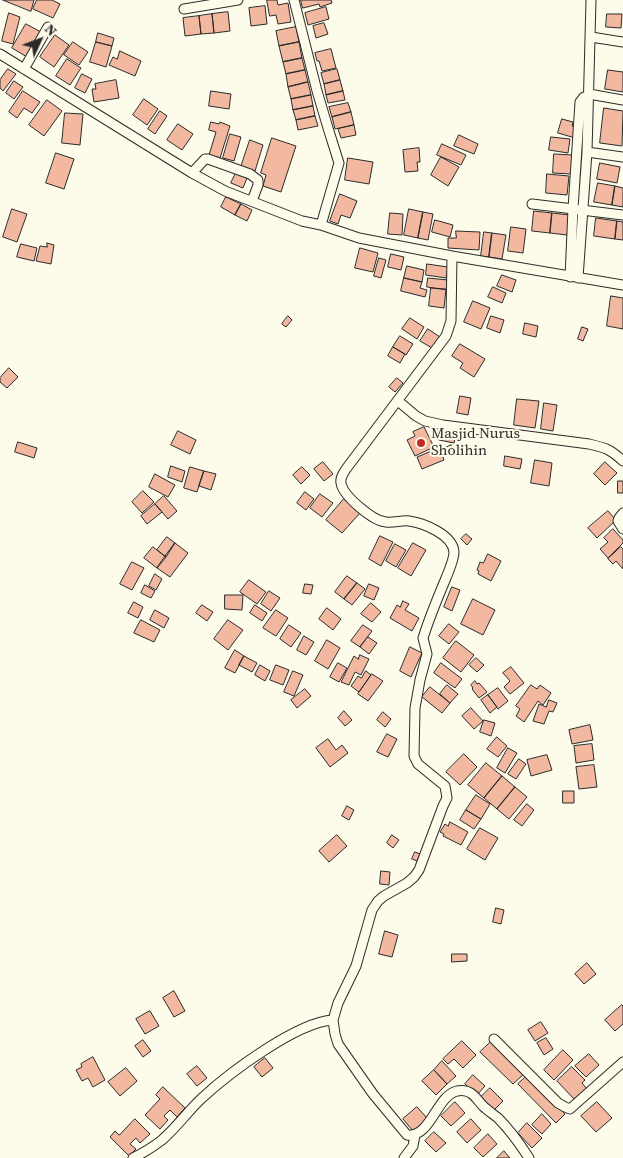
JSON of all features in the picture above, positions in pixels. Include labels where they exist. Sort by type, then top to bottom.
[{"type":"street","points":[[184,9],[238,0]]},
{"type":"street","points":[[294,0],[317,91],[339,163],[321,225]]},
{"type":"street","points":[[574,278],[583,210],[587,152],[591,0]]},
{"type":"street","points":[[24,69],[48,27]]},
{"type":"street","points":[[591,37],[623,42]]},
{"type":"street","points":[[0,54],[192,173],[225,191],[302,221],[321,225],[359,238],[574,278],[623,285]]},
{"type":"street","points":[[574,278],[573,208],[580,102],[584,97],[589,96],[623,100]]},
{"type":"street","points":[[587,152],[623,157]]},
{"type":"street","points":[[192,173],[204,159],[208,159],[250,174],[258,180],[252,201]]},
{"type":"street","points":[[532,204],[623,215]]},
{"type":"street","points":[[452,256],[451,322],[446,336],[346,469],[340,483],[360,509],[380,520],[387,523],[409,521],[426,526],[436,530],[451,543],[454,553],[451,566],[423,638],[427,653],[420,680],[416,708],[414,756],[418,764],[444,786],[447,798],[419,870],[408,883],[378,901],[372,910],[356,966],[338,1003],[333,1020],[338,1044],[373,1094],[407,1135],[415,1135],[422,1130],[447,1096],[457,1091],[464,1091],[471,1093],[498,1118],[529,1158]]},
{"type":"street","points":[[398,401],[425,421],[589,444],[606,448],[623,461]]},
{"type":"street","points":[[623,512],[618,521],[623,529]]},
{"type":"street","points":[[133,1158],[164,1139],[203,1097],[258,1054],[310,1026],[324,1020],[333,1020]]},
{"type":"street","points":[[494,1039],[558,1103],[570,1109],[623,1062]]},
{"type":"street","points":[[404,1158],[413,1146],[415,1135]]},
{"type":"building","points":[[3,0],[34,0],[31,11]]},
{"type":"building","points":[[37,0],[52,0],[60,4],[53,18],[33,9]]},
{"type":"building","points":[[267,0],[277,0],[278,5],[288,3],[291,22],[278,24],[276,15],[270,16]]},
{"type":"building","points":[[301,0],[331,0],[332,3],[320,7],[319,4],[303,8]]},
{"type":"building","points":[[265,6],[267,24],[251,26],[249,8]]},
{"type":"building","points":[[326,7],[329,19],[308,25],[305,13]]},
{"type":"building","points":[[228,12],[230,31],[214,33],[212,14]]},
{"type":"building","points":[[9,13],[20,17],[13,44],[2,41]]},
{"type":"building","points":[[212,14],[214,33],[201,34],[199,16]]},
{"type":"building","points":[[607,14],[622,14],[621,28],[606,27]]},
{"type":"building","points":[[199,16],[201,34],[185,36],[183,18]]},
{"type":"building","points":[[324,23],[328,34],[316,38],[313,26]]},
{"type":"building","points":[[26,24],[41,32],[27,57],[12,48]]},
{"type":"building","points":[[296,27],[299,42],[279,46],[276,31]]},
{"type":"building","points":[[98,33],[114,38],[112,46],[96,42]]},
{"type":"building","points":[[55,35],[69,45],[54,67],[40,57]]},
{"type":"building","points":[[73,42],[88,52],[79,65],[64,55]]},
{"type":"building","points":[[96,42],[112,46],[106,67],[90,62]]},
{"type":"building","points":[[299,42],[302,58],[283,62],[279,46]]},
{"type":"building","points":[[331,49],[336,68],[322,71],[315,53]]},
{"type":"building","points":[[120,51],[141,61],[135,76],[109,65],[113,57],[117,59]]},
{"type":"building","points":[[302,58],[305,70],[286,74],[283,62]]},
{"type":"building","points":[[67,59],[81,68],[70,85],[56,76]]},
{"type":"building","points":[[8,69],[16,74],[3,91],[0,88],[0,80]]},
{"type":"building","points":[[337,69],[340,80],[324,84],[321,73]]},
{"type":"building","points":[[305,70],[308,82],[288,87],[286,74]]},
{"type":"building","points":[[608,70],[623,72],[623,92],[605,89]]},
{"type":"building","points":[[82,74],[92,79],[85,93],[75,88]]},
{"type":"building","points":[[116,80],[119,98],[94,102],[92,89],[96,89],[95,84]]},
{"type":"building","points":[[340,80],[343,91],[326,95],[324,84]]},
{"type":"building","points":[[14,81],[23,87],[14,99],[6,93]]},
{"type":"building","points":[[308,82],[311,95],[291,99],[288,87]]},
{"type":"building","points":[[23,91],[40,102],[32,113],[24,108],[17,118],[9,112]]},
{"type":"building","points":[[211,91],[231,94],[229,109],[209,106]]},
{"type":"building","points":[[343,91],[345,100],[328,103],[326,95]]},
{"type":"building","points":[[311,95],[313,106],[293,110],[291,99]]},
{"type":"building","points":[[144,99],[158,109],[147,125],[133,115]]},
{"type":"building","points":[[47,100],[62,111],[44,136],[29,125]]},
{"type":"building","points":[[348,103],[351,112],[332,117],[329,107]]},
{"type":"building","points":[[313,106],[315,116],[296,120],[293,110]]},
{"type":"building","points":[[604,108],[623,111],[622,146],[600,143]]},
{"type":"building","points":[[160,111],[167,116],[155,134],[148,129]]},
{"type":"building","points":[[351,112],[354,125],[335,129],[332,117]]},
{"type":"building","points":[[65,113],[83,114],[80,145],[62,143]]},
{"type":"building","points":[[315,116],[318,126],[298,130],[296,120]]},
{"type":"building","points":[[562,119],[573,122],[572,126],[578,128],[575,138],[558,133]]},
{"type":"building","points":[[211,122],[219,124],[220,122],[230,126],[220,158],[209,155],[216,132],[209,130]]},
{"type":"building","points":[[178,124],[193,134],[182,150],[167,140]]},
{"type":"building","points":[[354,125],[356,135],[341,138],[338,129]]},
{"type":"building","points":[[230,134],[241,137],[234,161],[223,158]]},
{"type":"building","points":[[459,135],[478,144],[474,154],[454,146]]},
{"type":"building","points":[[551,137],[570,139],[568,153],[549,150]]},
{"type":"building","points":[[272,138],[296,146],[281,192],[263,186],[266,175],[261,173]]},
{"type":"building","points":[[250,140],[263,145],[255,171],[241,167]]},
{"type":"building","points":[[442,144],[466,155],[461,165],[437,155]]},
{"type":"building","points":[[419,148],[420,162],[417,162],[418,171],[405,172],[403,150]]},
{"type":"building","points":[[56,153],[74,159],[64,189],[46,183]]},
{"type":"building","points":[[554,154],[573,155],[571,174],[553,173]]},
{"type":"building","points":[[441,157],[459,167],[448,186],[431,175]]},
{"type":"building","points":[[348,158],[373,162],[369,184],[345,180]]},
{"type":"building","points":[[600,163],[620,167],[617,183],[597,179]]},
{"type":"building","points":[[236,173],[247,178],[243,188],[231,183]]},
{"type":"building","points":[[547,174],[569,176],[567,195],[546,193]]},
{"type":"building","points":[[598,183],[615,186],[612,205],[594,202]]},
{"type":"building","points":[[615,186],[623,188],[623,207],[612,205]]},
{"type":"building","points":[[340,194],[357,201],[350,218],[341,215],[338,224],[330,221]]},
{"type":"building","points":[[226,197],[241,204],[235,215],[221,207]]},
{"type":"building","points":[[241,204],[252,210],[247,221],[235,215]]},
{"type":"building","points":[[12,209],[27,214],[17,242],[3,237]]},
{"type":"building","points":[[409,209],[423,212],[418,238],[404,235]]},
{"type":"building","points":[[534,211],[552,213],[550,233],[532,231]]},
{"type":"building","points":[[423,212],[433,214],[428,240],[418,238]]},
{"type":"building","points":[[390,213],[403,214],[402,235],[388,234]]},
{"type":"building","points":[[552,213],[570,215],[567,235],[550,233]]},
{"type":"building","points":[[596,218],[617,221],[615,239],[594,236]]},
{"type":"building","points":[[435,220],[453,225],[450,237],[432,232]]},
{"type":"building","points":[[617,221],[623,222],[623,240],[615,239]]},
{"type":"building","points":[[511,227],[526,229],[523,253],[508,251]]},
{"type":"building","points":[[456,231],[480,232],[479,250],[448,248],[448,238],[456,238]]},
{"type":"building","points":[[484,232],[492,233],[489,257],[481,256]]},
{"type":"building","points":[[492,233],[506,235],[502,259],[489,257]]},
{"type":"building","points":[[47,243],[54,245],[51,264],[36,261],[40,246],[47,247]]},
{"type":"building","points":[[21,244],[37,248],[34,261],[17,257]]},
{"type":"building","points":[[360,248],[378,253],[373,272],[355,268]]},
{"type":"building","points":[[391,254],[404,257],[401,270],[388,267]]},
{"type":"building","points":[[379,258],[386,260],[381,278],[374,276]]},
{"type":"building","points":[[427,264],[448,267],[446,278],[426,275]]},
{"type":"building","points":[[407,266],[424,270],[422,282],[404,278]]},
{"type":"building","points":[[502,275],[516,280],[512,292],[497,286]]},
{"type":"building","points":[[404,278],[422,282],[420,288],[427,290],[425,297],[401,291]]},
{"type":"building","points":[[428,278],[448,280],[447,290],[427,287]]},
{"type":"building","points":[[493,287],[506,293],[502,303],[488,297]]},
{"type":"building","points":[[431,288],[446,289],[444,308],[429,306]]},
{"type":"building","points":[[611,296],[623,298],[623,329],[607,326]]},
{"type":"building","points":[[473,301],[490,308],[481,329],[464,322]]},
{"type":"building","points":[[288,316],[292,320],[286,327],[282,324]]},
{"type":"building","points":[[491,316],[504,320],[500,333],[487,328]]},
{"type":"building","points":[[410,318],[424,327],[417,339],[402,329]]},
{"type":"building","points":[[525,323],[538,326],[536,337],[523,334]]},
{"type":"building","points":[[582,327],[588,329],[583,341],[578,339]]},
{"type":"building","points":[[428,329],[440,337],[432,348],[420,341]]},
{"type":"building","points":[[400,336],[413,344],[406,355],[393,347]]},
{"type":"building","points":[[460,344],[485,359],[474,377],[460,368],[463,363],[452,356]]},
{"type":"building","points":[[393,347],[405,354],[400,363],[388,356]]},
{"type":"building","points":[[9,368],[18,377],[7,388],[0,382],[0,378]]},
{"type":"building","points":[[397,378],[403,383],[395,392],[389,387]]},
{"type":"building","points":[[460,396],[471,398],[468,415],[457,413]]},
{"type":"building","points":[[517,399],[539,401],[535,428],[514,425]]},
{"type":"building","points":[[544,403],[557,405],[553,431],[541,429]]},
{"type":"building","name":"Masjid Nurus Sholihin","points":[[424,427],[434,447],[415,456],[407,440],[415,436],[413,432]]},
{"type":"building","points":[[442,428],[457,432],[454,443],[439,440]]},
{"type":"building","points":[[178,431],[196,440],[190,454],[171,445]]},
{"type":"building","points":[[18,442],[37,448],[34,458],[15,452]]},
{"type":"building","points":[[451,445],[454,453],[443,457],[444,460],[422,469],[417,457]]},
{"type":"building","points":[[505,456],[522,459],[520,469],[504,466]]},
{"type":"building","points":[[535,460],[552,463],[549,486],[531,483]]},
{"type":"building","points":[[323,462],[333,474],[324,481],[314,469]]},
{"type":"building","points":[[605,462],[617,473],[605,485],[594,474]]},
{"type":"building","points":[[171,466],[185,471],[182,482],[168,477]]},
{"type":"building","points":[[190,467],[204,471],[197,492],[184,488]]},
{"type":"building","points":[[302,467],[310,475],[301,484],[293,475]]},
{"type":"building","points":[[204,471],[216,474],[211,490],[199,486]]},
{"type":"building","points":[[155,474],[175,485],[168,497],[149,487]]},
{"type":"building","points":[[618,481],[623,481],[623,493],[618,493]]},
{"type":"building","points":[[143,491],[154,502],[142,513],[132,502]]},
{"type":"building","points":[[305,492],[314,499],[306,510],[297,503]]},
{"type":"building","points":[[320,494],[333,503],[322,517],[310,508]]},
{"type":"building","points":[[164,496],[177,511],[168,519],[155,504]]},
{"type":"building","points":[[344,499],[360,513],[342,533],[326,520]]},
{"type":"building","points":[[155,504],[162,512],[147,524],[141,516]]},
{"type":"building","points":[[608,511],[616,520],[597,538],[588,528]]},
{"type":"building","points":[[613,529],[623,540],[623,543],[608,558],[600,549],[608,542],[604,538]]},
{"type":"building","points":[[466,534],[472,539],[467,545],[461,539]]},
{"type":"building","points":[[380,536],[393,542],[381,566],[369,559]]},
{"type":"building","points":[[167,537],[175,543],[166,557],[157,550]]},
{"type":"building","points":[[175,543],[188,553],[170,577],[157,568]]},
{"type":"building","points":[[413,543],[426,550],[411,576],[398,568]]},
{"type":"building","points":[[395,544],[406,550],[396,567],[386,561]]},
{"type":"building","points":[[153,547],[166,557],[157,568],[144,558]]},
{"type":"building","points":[[621,547],[623,549],[623,569],[616,561],[613,564],[608,559]]},
{"type":"building","points":[[488,554],[501,561],[491,581],[478,574],[479,571],[477,570],[480,562],[483,563]]},
{"type":"building","points":[[132,562],[144,568],[132,590],[120,584]]},
{"type":"building","points":[[155,574],[162,579],[156,590],[149,586]]},
{"type":"building","points":[[347,576],[357,583],[344,599],[335,592]]},
{"type":"building","points":[[249,580],[266,592],[257,604],[240,592]]},
{"type":"building","points":[[357,583],[365,589],[352,605],[344,599]]},
{"type":"building","points":[[305,584],[313,585],[311,594],[303,593]]},
{"type":"building","points":[[369,584],[379,588],[374,600],[364,596]]},
{"type":"building","points":[[145,585],[155,591],[151,598],[141,593]]},
{"type":"building","points":[[452,587],[460,590],[452,611],[444,607]]},
{"type":"building","points":[[269,591],[280,598],[271,611],[261,604]]},
{"type":"building","points":[[225,595],[243,595],[242,610],[225,609]]},
{"type":"building","points":[[473,599],[495,610],[483,635],[461,624]]},
{"type":"building","points":[[403,601],[409,604],[405,610],[419,618],[412,631],[390,618],[397,605],[400,607]]},
{"type":"building","points":[[134,602],[143,607],[138,618],[128,613]]},
{"type":"building","points":[[371,603],[381,612],[372,622],[361,614]]},
{"type":"building","points":[[202,605],[213,612],[207,621],[196,613]]},
{"type":"building","points":[[255,605],[267,613],[262,621],[250,613]]},
{"type":"building","points":[[327,608],[341,619],[333,630],[319,619]]},
{"type":"building","points":[[155,610],[169,618],[164,628],[150,620]]},
{"type":"building","points":[[276,610],[288,618],[276,636],[263,628]]},
{"type":"building","points":[[141,620],[160,630],[154,642],[134,633]]},
{"type":"building","points":[[228,620],[243,630],[228,650],[214,639]]},
{"type":"building","points":[[449,624],[459,632],[449,644],[439,636]]},
{"type":"building","points":[[289,625],[301,633],[291,647],[280,639]]},
{"type":"building","points":[[363,625],[372,631],[360,647],[351,641]]},
{"type":"building","points":[[304,636],[314,642],[306,655],[297,650]]},
{"type":"building","points":[[368,637],[377,643],[369,654],[360,647]]},
{"type":"building","points":[[327,640],[340,648],[328,669],[315,661]]},
{"type":"building","points":[[456,641],[474,655],[461,672],[443,658]]},
{"type":"building","points":[[410,647],[422,653],[411,677],[400,671]]},
{"type":"building","points":[[235,650],[244,656],[235,673],[225,668]]},
{"type":"building","points":[[360,655],[369,659],[361,675],[355,672],[349,685],[341,682],[354,656],[358,659]]},
{"type":"building","points":[[244,656],[257,663],[252,672],[239,665]]},
{"type":"building","points":[[476,658],[484,665],[477,672],[469,665]]},
{"type":"building","points":[[338,663],[347,668],[339,682],[330,677]]},
{"type":"building","points":[[441,663],[462,679],[455,688],[434,673]]},
{"type":"building","points":[[260,665],[270,671],[265,681],[255,675]]},
{"type":"building","points":[[276,665],[289,670],[283,685],[270,680]]},
{"type":"building","points":[[511,667],[524,683],[510,694],[504,687],[510,681],[503,673]]},
{"type":"building","points":[[293,671],[303,675],[294,696],[284,692]]},
{"type":"building","points":[[366,671],[371,675],[359,692],[351,686],[358,676],[361,678]]},
{"type":"building","points":[[372,674],[383,681],[368,701],[358,694]]},
{"type":"building","points":[[475,681],[487,692],[479,698],[471,685]]},
{"type":"building","points":[[447,685],[458,694],[450,703],[440,694]]},
{"type":"building","points":[[531,685],[537,689],[540,685],[551,693],[543,705],[538,701],[524,722],[516,716],[520,709],[516,706]]},
{"type":"building","points":[[430,687],[450,703],[442,713],[422,697]]},
{"type":"building","points":[[498,688],[508,701],[498,709],[488,695]]},
{"type":"building","points":[[305,689],[311,696],[297,708],[291,700]]},
{"type":"building","points":[[488,695],[497,707],[490,713],[481,700]]},
{"type":"building","points":[[549,700],[557,703],[553,712],[549,711],[544,724],[533,721],[539,704],[546,707]]},
{"type":"building","points":[[471,708],[483,721],[474,729],[462,716]]},
{"type":"building","points":[[344,711],[352,720],[345,726],[338,718]]},
{"type":"building","points":[[383,712],[391,719],[385,727],[377,720]]},
{"type":"building","points":[[484,720],[495,723],[491,736],[480,732]]},
{"type":"building","points":[[590,725],[593,740],[572,744],[569,730]]},
{"type":"building","points":[[387,734],[397,739],[388,757],[377,752]]},
{"type":"building","points":[[497,737],[507,746],[498,757],[487,749]]},
{"type":"building","points":[[328,739],[336,750],[342,745],[348,753],[330,767],[316,748]]},
{"type":"building","points":[[592,744],[594,760],[576,763],[574,746]]},
{"type":"building","points":[[508,748],[517,753],[505,773],[497,768]]},
{"type":"building","points":[[464,754],[477,767],[460,785],[446,772]]},
{"type":"building","points":[[547,755],[552,770],[531,776],[527,760]]},
{"type":"building","points":[[519,759],[526,764],[516,779],[508,774]]},
{"type":"building","points":[[486,763],[502,776],[484,798],[468,785]]},
{"type":"building","points":[[594,765],[597,787],[579,789],[576,767]]},
{"type":"building","points":[[502,776],[515,787],[497,809],[484,798]]},
{"type":"building","points":[[515,787],[527,797],[509,819],[497,809]]},
{"type":"building","points":[[563,791],[574,791],[574,803],[563,803]]},
{"type":"building","points":[[476,795],[490,804],[481,819],[466,810]]},
{"type":"building","points":[[527,804],[534,810],[522,826],[514,820]]},
{"type":"building","points":[[347,806],[354,810],[349,820],[342,816]]},
{"type":"building","points":[[466,810],[481,819],[474,829],[460,820]]},
{"type":"building","points":[[450,822],[468,832],[461,845],[443,836],[444,834],[440,832],[445,824],[448,826]]},
{"type":"building","points":[[480,828],[498,838],[485,860],[467,849]]},
{"type":"building","points":[[337,835],[347,846],[329,862],[319,851]]},
{"type":"building","points":[[392,835],[399,840],[393,848],[387,843]]},
{"type":"building","points":[[415,852],[420,854],[417,861],[412,859]]},
{"type":"building","points":[[381,871],[390,872],[389,885],[380,884]]},
{"type":"building","points":[[496,908],[504,910],[501,924],[493,922]]},
{"type":"building","points":[[385,931],[398,935],[392,957],[379,954]]},
{"type":"building","points":[[452,954],[467,954],[467,961],[452,962]]},
{"type":"building","points":[[587,963],[596,974],[584,984],[575,974]]},
{"type":"building","points":[[174,991],[185,1011],[174,1017],[163,998]]},
{"type":"building","points":[[622,1005],[623,1024],[615,1031],[605,1020]]},
{"type":"building","points":[[150,1011],[159,1026],[145,1034],[136,1019]]},
{"type":"building","points":[[541,1022],[548,1033],[535,1041],[528,1030]]},
{"type":"building","points":[[546,1038],[553,1049],[544,1055],[537,1043]]},
{"type":"building","points":[[143,1040],[151,1051],[143,1057],[135,1046]]},
{"type":"building","points":[[462,1041],[476,1055],[463,1068],[454,1059],[448,1064],[443,1059]]},
{"type":"building","points":[[492,1041],[525,1073],[513,1084],[480,1052]]},
{"type":"building","points":[[563,1050],[573,1060],[554,1080],[544,1070]]},
{"type":"building","points":[[589,1054],[599,1065],[586,1077],[575,1066]]},
{"type":"building","points":[[93,1057],[105,1080],[93,1087],[88,1078],[82,1081],[76,1070],[82,1067],[81,1064]]},
{"type":"building","points":[[265,1058],[273,1068],[262,1077],[254,1067]]},
{"type":"building","points":[[442,1061],[456,1076],[447,1084],[434,1070]]},
{"type":"building","points":[[197,1066],[207,1078],[197,1086],[187,1074]]},
{"type":"building","points":[[572,1067],[585,1080],[582,1083],[587,1089],[575,1100],[557,1081]]},
{"type":"building","points":[[126,1068],[137,1081],[120,1096],[108,1082]]},
{"type":"building","points":[[434,1070],[447,1084],[436,1095],[422,1081]]},
{"type":"building","points":[[473,1075],[485,1086],[477,1095],[465,1084]]},
{"type":"building","points":[[528,1075],[565,1114],[556,1123],[518,1084]]},
{"type":"building","points":[[163,1087],[185,1108],[177,1117],[170,1110],[164,1116],[168,1120],[160,1129],[145,1115],[160,1099],[156,1095]]},
{"type":"building","points":[[490,1088],[503,1101],[493,1111],[480,1098]]},
{"type":"building","points":[[455,1102],[465,1113],[451,1126],[441,1116]]},
{"type":"building","points":[[597,1102],[612,1118],[596,1132],[581,1116]]},
{"type":"building","points":[[417,1107],[428,1119],[413,1131],[403,1119]]},
{"type":"building","points":[[542,1114],[551,1124],[542,1134],[532,1125]]},
{"type":"building","points":[[135,1119],[150,1134],[140,1143],[136,1138],[130,1144],[136,1149],[129,1156],[110,1137],[115,1131],[119,1135]]},
{"type":"building","points":[[471,1119],[481,1130],[467,1143],[457,1132]]},
{"type":"building","points":[[527,1123],[542,1138],[532,1148],[518,1133]]},
{"type":"building","points":[[434,1132],[446,1143],[436,1152],[425,1141]]},
{"type":"building","points":[[488,1134],[497,1144],[483,1157],[474,1148]]},
{"type":"building","points":[[504,1151],[510,1158],[497,1158]]},
{"type":"place","name":"Masjid Nurus Sholihin","points":[[421,443]]}]
